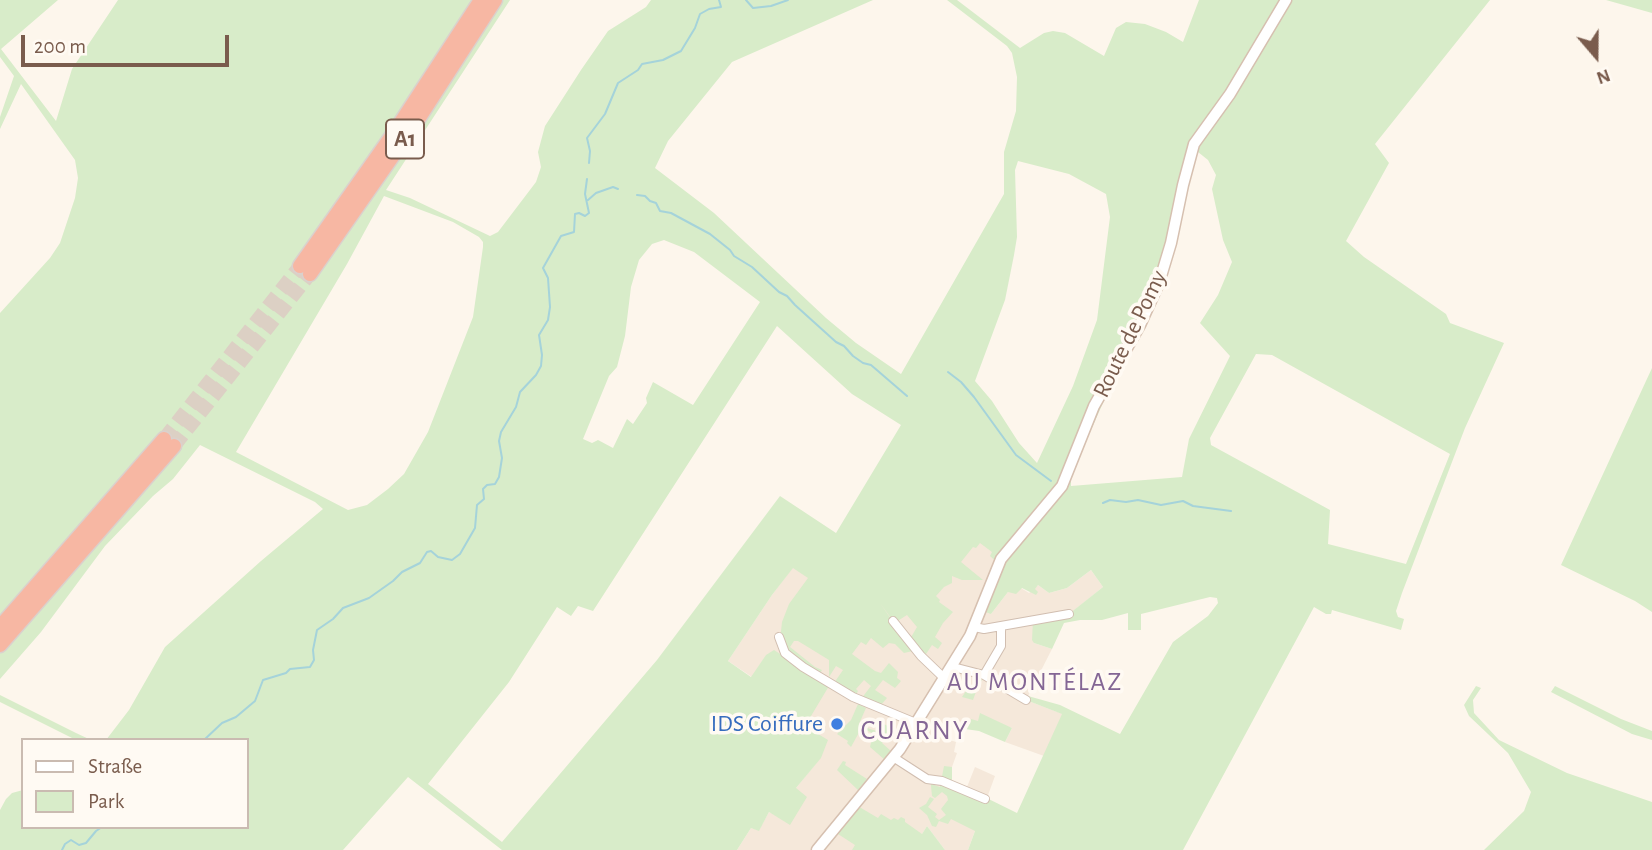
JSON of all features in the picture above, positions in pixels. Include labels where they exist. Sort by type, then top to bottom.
[{"type":"highway","name":"A1","points":[[481,0],[305,270],[415,124],[495,0]]},
{"type":"highway","points":[[0,627],[169,443],[81,555],[0,645]]},
{"type":"street","name":"Route de Pomy","points":[[817,850],[894,757],[953,667],[974,627],[999,564],[1057,494],[1067,477],[1094,406],[1140,324],[1158,282],[1171,243],[1189,155],[1198,135],[1230,94],[1286,0]]},
{"type":"street","points":[[974,627],[984,629],[1069,614]]},
{"type":"street","points":[[893,621],[921,656],[944,678]]},
{"type":"street","points":[[984,675],[1001,646],[1001,626]]},
{"type":"street","points":[[779,637],[785,653],[803,667],[853,696],[916,723]]},
{"type":"street","points":[[953,667],[984,675],[1026,700]]},
{"type":"street","points":[[894,757],[927,779],[942,780],[985,799]]},
{"type":"shaded area","points":[[979,531],[1016,540],[991,614],[1008,592],[1021,588],[1029,593],[1038,585],[1049,593],[1067,588],[1091,570],[1103,587],[1034,643],[1052,649],[1026,700],[1063,714],[1044,756],[1005,742],[1012,728],[978,721],[964,725],[965,729],[943,725],[937,736],[956,742],[954,752],[957,753],[952,767],[952,781],[967,787],[975,767],[995,776],[968,850],[945,850],[927,826],[912,850],[737,850],[751,828],[759,830],[769,812],[779,817],[796,788],[821,757],[766,656],[752,677],[728,661],[793,567]]},
{"type":"green space","points":[[0,0],[58,0],[1,49],[56,121],[72,69],[118,0],[510,0],[386,190],[410,198],[490,236],[498,232],[536,182],[541,167],[538,152],[545,126],[581,70],[608,31],[646,7],[651,0],[873,0],[732,62],[668,141],[655,168],[714,213],[826,318],[901,374],[1004,194],[1004,152],[1016,111],[1017,77],[1012,53],[1007,46],[947,0],[957,0],[1020,48],[1044,33],[1053,31],[1065,33],[1104,56],[1116,28],[1126,22],[1145,24],[1183,42],[1199,0],[1490,0],[1375,144],[1389,163],[1346,241],[1364,257],[1446,314],[1450,323],[1504,343],[1465,428],[1402,593],[1396,611],[1398,617],[1404,619],[1401,630],[1332,610],[1331,614],[1326,614],[1314,607],[1183,850],[968,850],[975,831],[951,819],[948,824],[939,821],[936,827],[932,826],[927,815],[919,808],[926,804],[930,797],[934,799],[928,807],[937,814],[935,817],[939,820],[946,815],[941,809],[948,800],[947,796],[942,792],[935,798],[932,796],[931,786],[940,787],[944,766],[952,767],[952,781],[1017,813],[1062,714],[1026,700],[1028,696],[1060,705],[1120,734],[1173,642],[1208,616],[1218,603],[1217,598],[1210,597],[1141,614],[1141,630],[1128,630],[1128,613],[1102,620],[1064,623],[1052,649],[1032,640],[1033,620],[1069,614],[1103,587],[1091,570],[1067,588],[1049,593],[1038,585],[1035,589],[1038,592],[1036,595],[1022,588],[1016,594],[1008,592],[991,614],[980,610],[999,564],[990,556],[992,552],[980,543],[976,548],[973,547],[961,562],[983,580],[962,580],[952,576],[952,583],[936,596],[939,602],[953,612],[935,637],[942,643],[938,649],[932,645],[924,657],[910,639],[917,627],[907,615],[896,622],[893,621],[880,603],[913,651],[904,653],[895,644],[889,643],[883,648],[871,638],[866,645],[861,642],[852,654],[875,671],[881,673],[889,663],[898,672],[897,678],[901,681],[895,688],[883,680],[875,690],[887,698],[880,706],[861,699],[871,686],[864,680],[856,689],[858,691],[855,696],[834,683],[843,670],[836,666],[829,677],[829,660],[798,641],[794,641],[790,647],[822,670],[818,677],[785,653],[780,640],[782,622],[789,604],[808,578],[793,568],[728,661],[751,677],[766,655],[774,650],[829,686],[805,726],[828,740],[821,758],[796,788],[807,797],[790,825],[769,812],[759,831],[751,828],[737,850],[502,850],[408,777],[343,850],[0,850],[0,810],[12,793],[21,791],[21,829],[248,829],[248,738],[108,738],[129,710],[165,647],[323,509],[315,502],[200,445],[173,479],[105,546],[41,632],[0,679],[0,313],[50,258],[60,243],[75,198],[78,178],[75,160],[21,84],[0,129],[0,117],[14,76],[0,57]],"holes":[[[1198,152],[1208,160],[1216,175],[1212,189],[1223,240],[1232,262],[1218,295],[1200,323],[1230,356],[1189,439],[1182,477],[1071,486],[1071,478],[1082,450],[1178,235],[1194,158]],[[1018,161],[1069,174],[1106,194],[1110,217],[1097,320],[1073,386],[1037,463],[1019,443],[992,401],[975,381],[1005,300],[1014,255],[1017,237],[1015,170]],[[384,196],[453,222],[479,237],[483,247],[473,317],[428,432],[404,474],[367,505],[348,510],[236,452]],[[664,240],[694,252],[760,302],[693,405],[653,382],[646,398],[647,403],[633,424],[627,419],[613,448],[598,440],[592,443],[583,439],[609,376],[617,367],[625,336],[631,287],[639,260],[652,244]],[[777,326],[852,394],[901,425],[836,533],[780,496],[657,660],[502,842],[428,784],[509,682],[557,607],[571,616],[578,606],[593,611]],[[1256,354],[1272,355],[1450,454],[1406,564],[1328,544],[1330,510],[1211,445],[1210,438]]]},
{"type":"green space","points":[[1606,0],[1652,0],[1652,13]]},
{"type":"green space","points":[[1652,368],[1652,612],[1561,565]]},
{"type":"green space","points":[[973,675],[985,676],[976,688],[973,700],[962,697],[966,691],[959,687],[962,681],[973,687]]},
{"type":"green space","points":[[1476,686],[1481,688],[1473,700],[1474,713],[1499,740],[1567,773],[1652,802],[1652,850],[1484,850],[1524,811],[1531,792],[1508,753],[1469,716],[1464,705]]},
{"type":"green space","points":[[1555,686],[1621,719],[1652,731],[1652,740],[1632,734],[1551,692]]},
{"type":"green space","points":[[0,695],[87,738],[72,738],[0,702]]},
{"type":"green space","points":[[858,704],[866,708],[859,724],[870,729],[877,731],[882,723],[901,733],[907,723],[909,725],[899,742],[888,735],[882,743],[892,752],[885,760],[870,747],[873,734],[862,727],[851,747],[848,741],[837,734],[851,720]]},
{"type":"green space","points":[[980,713],[1012,728],[1005,742],[979,731],[965,729],[965,724],[970,724],[971,719],[978,721]]},
{"type":"green space","points":[[843,761],[867,779],[858,790],[837,770]]},
{"type":"green space","points":[[856,805],[878,818],[881,814],[891,820],[901,817],[922,834],[927,826],[945,850],[852,850],[855,845],[838,834],[832,842],[828,839]]},
{"type":"waterway","points":[[589,163],[587,138],[605,114],[618,83],[638,70],[642,64],[663,60],[681,51],[700,14],[721,7],[719,0]]},
{"type":"waterway","points":[[746,0],[753,8],[788,0]]},
{"type":"waterway","points":[[206,738],[222,723],[236,717],[255,701],[263,680],[286,673],[290,669],[310,667],[314,660],[317,630],[343,608],[369,598],[402,572],[420,563],[427,552],[431,551],[438,557],[452,560],[460,554],[475,528],[477,505],[484,499],[483,489],[487,485],[495,484],[499,477],[502,458],[499,441],[501,432],[516,407],[520,392],[541,366],[539,335],[548,320],[550,307],[548,278],[543,268],[561,236],[574,232],[575,214],[585,216],[589,213],[585,194],[587,179]]},
{"type":"waterway","points":[[588,200],[596,193],[613,187],[618,189]]},
{"type":"waterway","points":[[637,195],[645,196],[656,203],[660,211],[671,213],[710,234],[787,296],[853,356],[871,365],[907,396]]},
{"type":"waterway","points":[[948,372],[974,397],[1016,455],[1051,481]]},
{"type":"waterway","points":[[1103,503],[1110,500],[1138,500],[1161,505],[1183,501],[1193,506],[1231,511]]},
{"type":"waterway","points":[[62,850],[71,840],[79,845],[86,843],[99,829]]},
{"type":"tunnel","points":[[164,439],[300,266]]},
{"type":"tunnel","points":[[174,446],[310,274]]},
{"type":"place","name":"IDS Coiffure","points":[[837,724]]},
{"type":"district","name":"AU MONTÉLAZ","points":[[1035,682]]},
{"type":"district","name":"CUARNY","points":[[915,731]]}]
